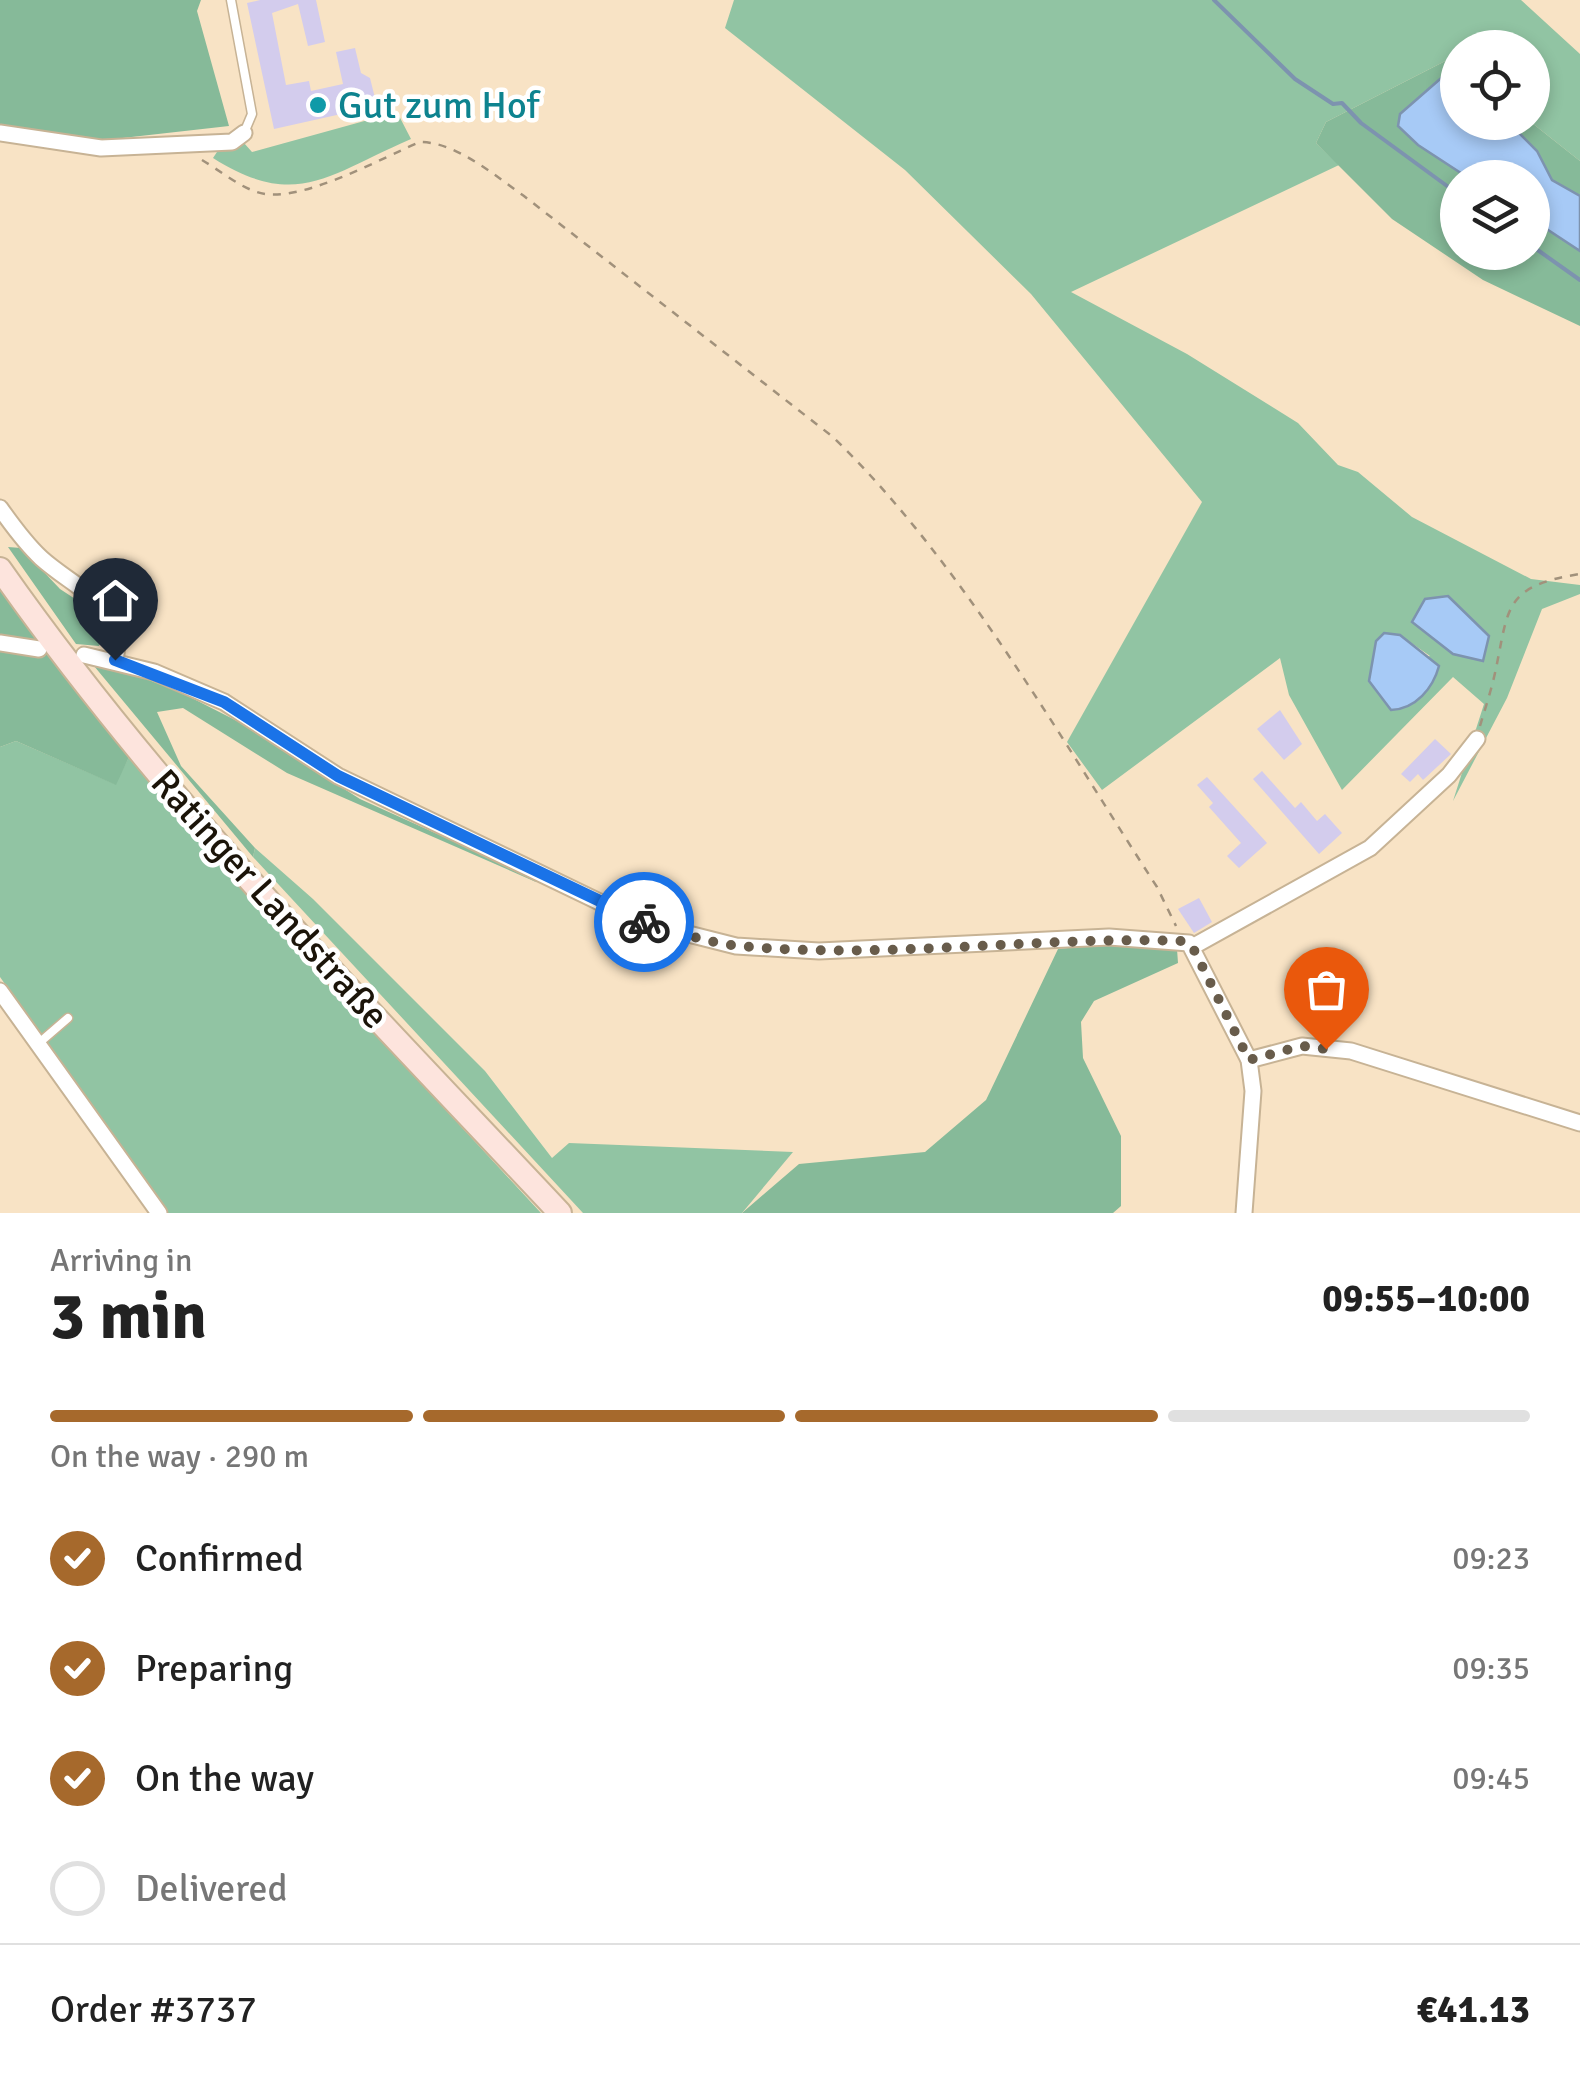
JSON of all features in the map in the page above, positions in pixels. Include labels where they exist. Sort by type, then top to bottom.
[{"type":"main road","name":"Ratinger Landstraße","points":[[0,568],[106,713],[184,807],[560,1213]]},
{"type":"street","points":[[0,134],[101,148],[232,142],[244,134]]},
{"type":"street","points":[[0,508],[41,558],[102,604],[117,636],[115,660]]},
{"type":"street","points":[[0,642],[39,650]]},
{"type":"street","points":[[84,655],[115,660],[224,702],[338,776],[641,922],[736,946],[819,951],[1109,937],[1188,944],[1370,848],[1449,775],[1477,739]]},
{"type":"street","points":[[1188,944],[1249,1060],[1253,1091],[1244,1213]]},
{"type":"street","points":[[0,992],[160,1213]]},
{"type":"street","points":[[1249,1060],[1302,1046],[1351,1052],[1580,1123]]},
{"type":"lane","points":[[231,0],[252,114],[244,134]]},
{"type":"lane","points":[[39,1042],[68,1018]]},
{"type":"path","points":[[182,146],[257,192],[283,195],[318,185],[420,142],[433,142],[480,166],[524,196],[833,437],[869,472],[988,628],[1188,944]]},
{"type":"path","points":[[1477,739],[1509,607],[1538,585],[1580,574]]},
{"type":"green space","points":[[0,0],[201,0],[197,11],[229,126],[96,141],[0,124]]},
{"type":"green space","points":[[734,0],[1521,0],[1580,54],[1580,161],[1550,137],[1550,30],[1440,30],[1440,64],[1326,122],[1316,143],[1339,165],[1071,292],[1187,354],[1298,423],[1338,465],[1358,472],[1412,517],[1531,579],[1580,585],[1580,594],[1542,609],[1507,698],[1453,801],[1484,704],[1453,677],[1342,790],[1289,695],[1280,658],[1102,790],[1067,742],[1202,502],[1031,294],[905,170],[725,28]],"holes":[[[1462,611],[1489,636],[1482,661],[1453,654],[1412,621]],[[1385,633],[1400,635],[1430,656],[1369,681],[1376,641]]]},
{"type":"green space","points":[[1440,64],[1440,81],[1400,114],[1418,145],[1441,160],[1440,251],[1392,219],[1316,143],[1326,122]]},
{"type":"green space","points":[[397,112],[411,139],[313,182],[268,182],[242,174],[213,158],[217,152],[244,143],[252,152]]},
{"type":"green space","points":[[1550,137],[1580,161],[1580,196],[1552,180],[1550,160],[1542,160],[1526,140]]},
{"type":"green space","points":[[1550,231],[1580,251],[1580,326],[1468,270],[1550,270]]},
{"type":"green space","points":[[8,547],[21,548],[60,589],[92,610],[105,631],[99,646],[76,644]]},
{"type":"green space","points":[[0,586],[129,757],[116,785],[16,741],[0,747]]},
{"type":"green space","points":[[94,666],[139,676],[184,694],[239,722],[360,799],[533,877],[536,882],[287,773],[183,708],[157,712],[181,766],[255,848],[253,857]]},
{"type":"green space","points":[[16,741],[115,784],[129,757],[249,897],[541,1213],[167,1213],[0,977],[0,747]]},
{"type":"green space","points":[[255,848],[313,899],[485,1071],[552,1158],[569,1143],[793,1152],[742,1213],[583,1213],[253,857]]},
{"type":"green space","points":[[1118,943],[1177,949],[1178,963],[1094,1001],[1081,1022],[1083,1058],[1121,1136],[1121,1206],[1113,1213],[742,1213],[799,1164],[925,1152],[986,1100],[1058,949]]},
{"type":"water","points":[[1440,79],[1440,140],[1526,140],[1542,160],[1441,160],[1398,126],[1400,114]]},
{"type":"water","points":[[1550,176],[1580,196],[1580,251],[1550,231]]},
{"type":"water","points":[[1448,596],[1489,636],[1483,661],[1453,654],[1412,622],[1425,599]]},
{"type":"water","points":[[1384,633],[1400,635],[1439,666],[1422,696],[1400,709],[1391,710],[1369,681],[1376,641]]},
{"type":"building","points":[[316,0],[325,42],[308,46],[298,4],[272,13],[286,85],[309,81],[311,91],[343,84],[336,52],[355,48],[361,73],[370,78],[377,106],[274,129],[247,3]]},
{"type":"building","points":[[1280,710],[1302,744],[1284,760],[1257,729]]},
{"type":"building","points":[[1435,739],[1451,754],[1423,780],[1418,774],[1410,782],[1401,774]]},
{"type":"building","points":[[1262,771],[1295,808],[1301,802],[1317,821],[1325,814],[1342,833],[1319,854],[1253,779]]},
{"type":"building","points":[[1207,777],[1267,843],[1239,868],[1227,856],[1241,843],[1209,807],[1213,803],[1197,785]]},
{"type":"building","points":[[1199,898],[1212,922],[1194,933],[1178,909]]},
{"type":"waterway","points":[[1214,0],[1295,79],[1333,104],[1342,103],[1361,123],[1440,181]]},
{"type":"waterway","points":[[1550,259],[1580,280]]},
{"type":"way so far","points":[[644,922],[736,946],[819,951],[1109,937],[1183,941],[1192,946],[1249,1060],[1302,1046],[1326,1049]]},
{"type":"place","name":"Gut zum Hof","points":[[318,105]]},
{"type":"route","points":[[115,660],[224,702],[338,776],[644,922]]}]
